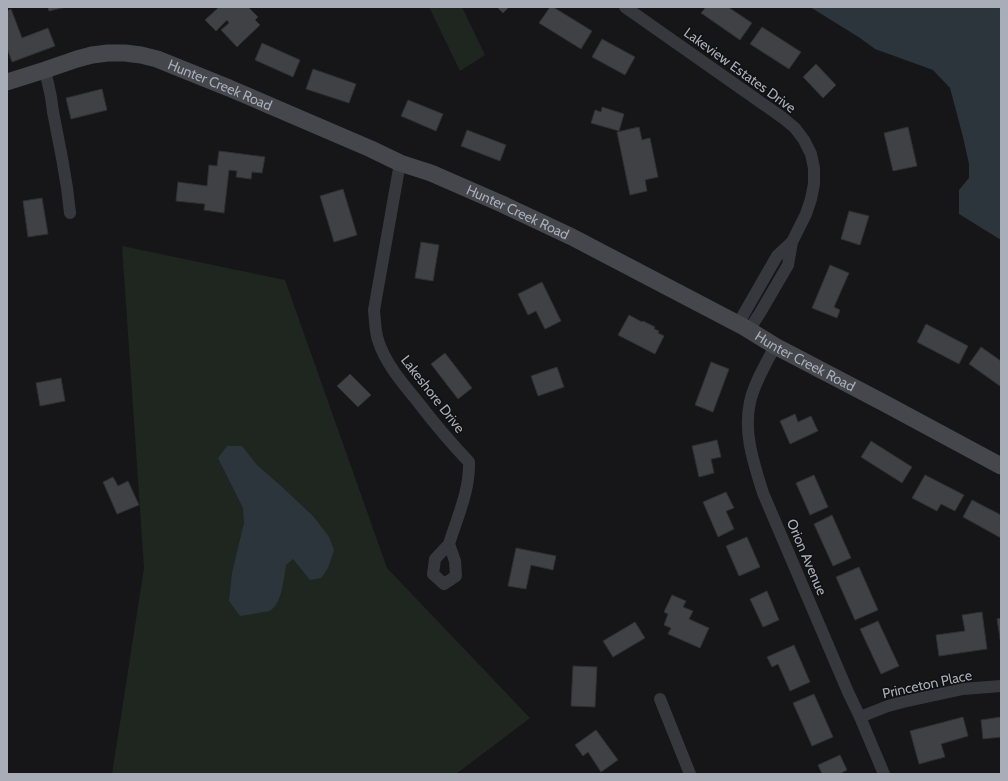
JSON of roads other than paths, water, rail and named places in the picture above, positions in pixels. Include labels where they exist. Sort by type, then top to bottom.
[{"type":"main road","name":"Hunter Creek Road","points":[[7,82],[92,55],[119,53],[141,55],[157,59],[229,88],[400,163],[431,173],[558,230],[744,327],[775,346],[1001,466]]},
{"type":"street","name":"Lakeview Estates Drive","points":[[625,7],[783,118],[795,128],[804,140],[811,154],[814,168],[814,184],[806,214],[792,242],[777,256],[744,327]]},
{"type":"street","points":[[45,70],[62,158],[70,213]]},
{"type":"street","name":"Lakeshore Drive","points":[[400,163],[374,310],[375,325],[378,341],[384,355],[401,381],[449,441],[469,462],[470,469],[467,488],[449,544]]},
{"type":"street","name":"Orion Avenue","points":[[775,346],[761,373],[750,402],[748,433],[754,464],[767,501],[884,774]]},
{"type":"street","name":"Princeton Place","points":[[860,717],[903,702],[963,689],[1001,686]]},
{"type":"street","points":[[660,699],[690,774]]}]
